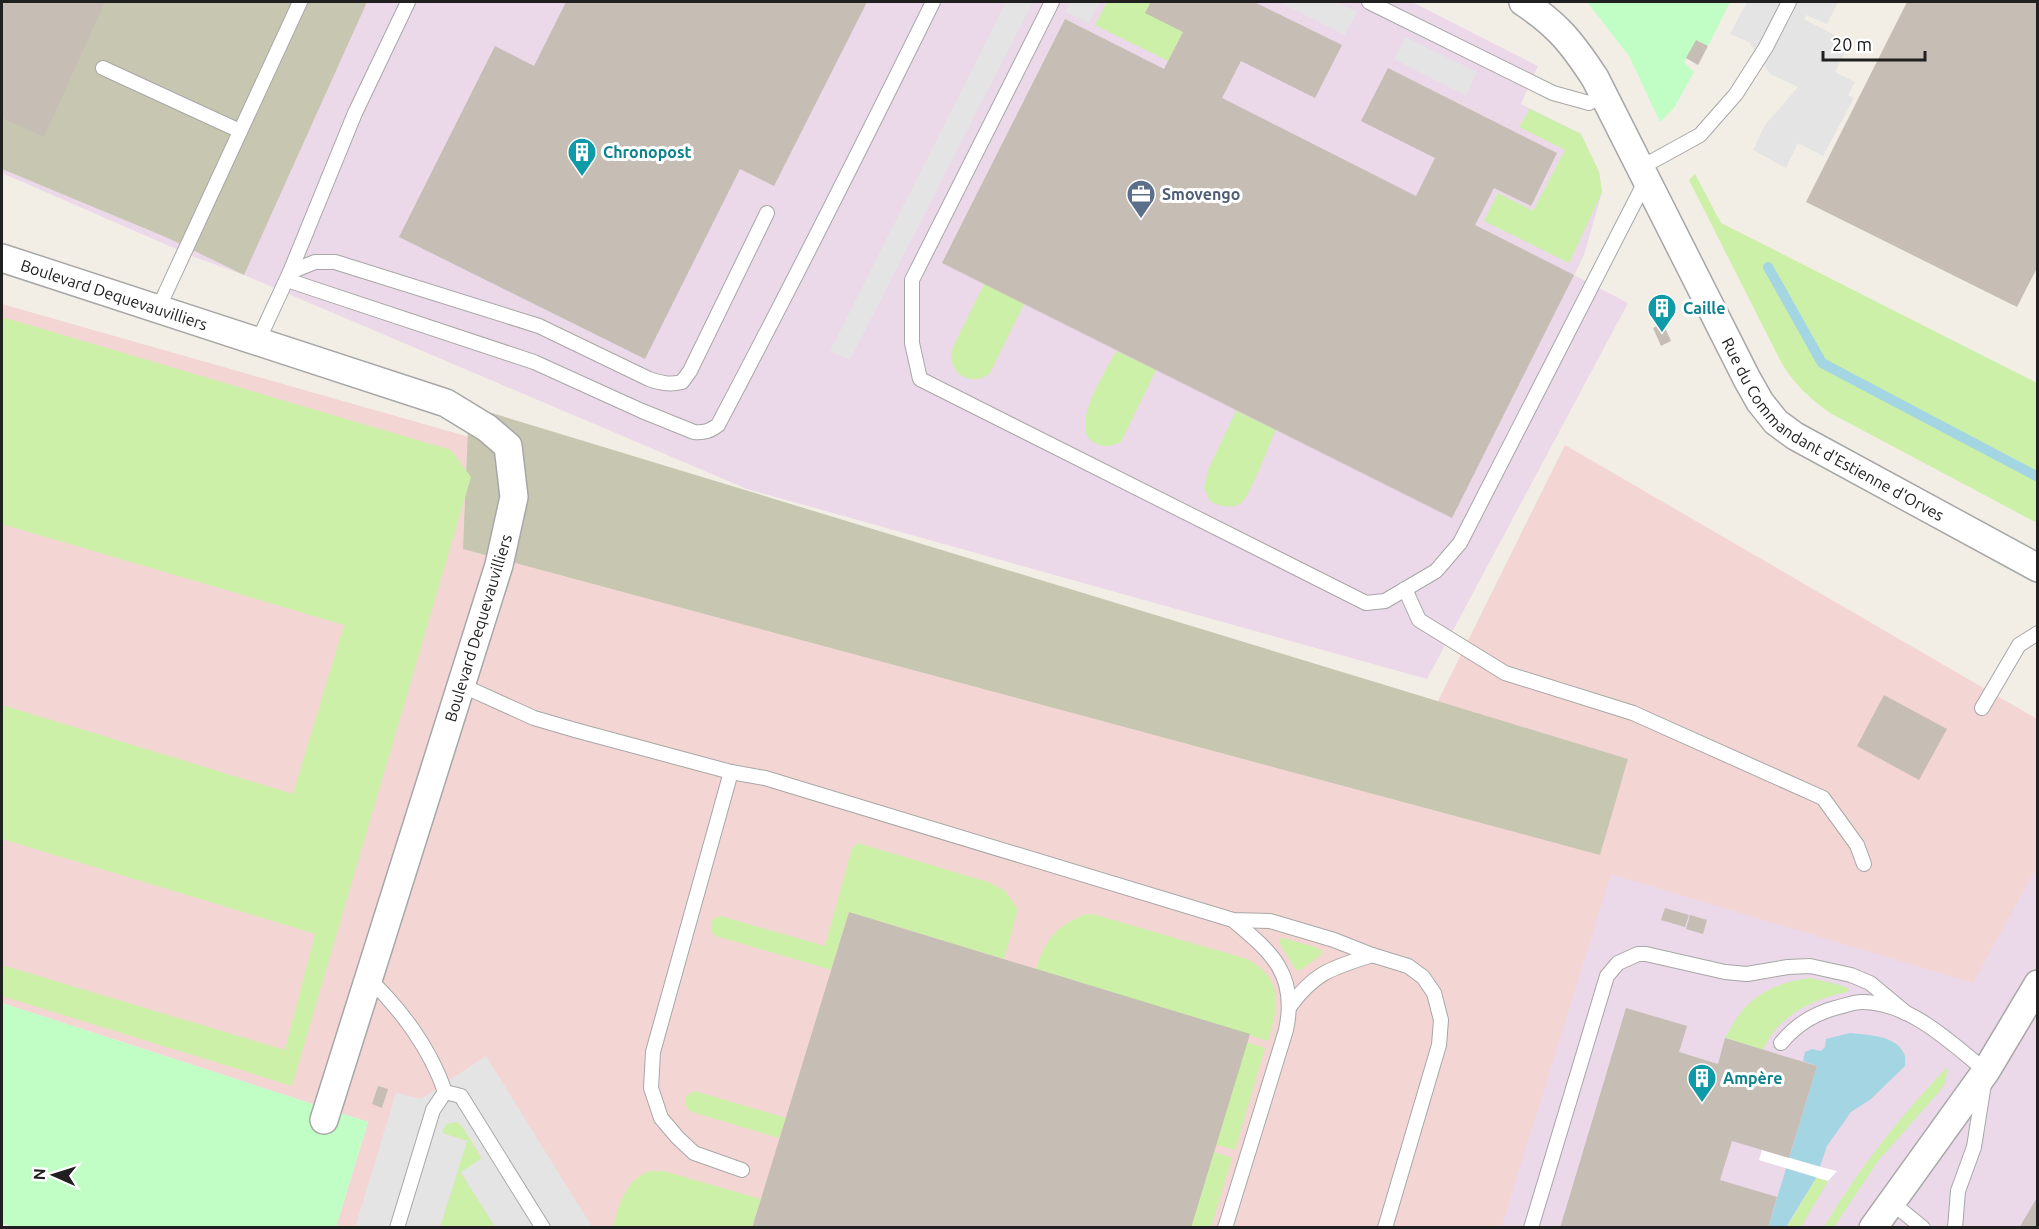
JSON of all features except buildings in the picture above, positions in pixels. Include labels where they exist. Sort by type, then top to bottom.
[{"type":"street","name":"Rue du Commandant d'Estienne d'Orves","points":[[1523,2],[1544,16],[1571,42],[1595,78],[1747,379],[1760,402],[1776,422],[1814,447],[2037,568]]},
{"type":"street","name":"Boulevard Dequevauvilliers","points":[[2,258],[446,403],[487,429],[508,446],[514,497],[499,565],[324,1120]]},
{"type":"street","points":[[1874,1227],[1986,1071],[2037,984]]},
{"type":"lane","points":[[158,309],[300,2]]},
{"type":"lane","points":[[258,341],[288,276],[355,113],[408,2]]},
{"type":"lane","points":[[288,276],[534,362],[694,432],[702,433],[711,430],[718,425],[754,357],[933,2]]},
{"type":"lane","points":[[1052,2],[912,279],[912,343],[921,379],[1366,603],[1385,601],[1436,571],[1460,543],[1643,174],[1700,135],[1736,94],[1790,2]]},
{"type":"lane","points":[[1369,2],[1553,93],[1589,103],[1603,95]]},
{"type":"lane","points":[[103,68],[240,131]]},
{"type":"lane","points":[[288,276],[315,262],[335,262],[539,326],[649,379],[663,384],[673,384],[682,382],[690,371],[767,213]]},
{"type":"lane","points":[[1405,589],[1419,620],[1505,673],[1633,713],[1822,798],[1857,845],[1864,864]]},
{"type":"lane","points":[[1982,708],[2019,645],[2037,633]]},
{"type":"lane","points":[[461,686],[534,718],[731,772],[765,778],[1233,920],[1270,921],[1408,966],[1423,977],[1434,993],[1441,1020],[1439,1045],[1385,1227]]},
{"type":"lane","points":[[731,772],[653,1052],[651,1088],[661,1118],[694,1153],[742,1170]]},
{"type":"lane","points":[[1225,1227],[1286,1030],[1290,1005],[1282,974],[1272,955],[1233,920]]},
{"type":"lane","points":[[1531,1227],[1608,976],[1618,963],[1628,957],[1646,954],[1725,972],[1747,974],[1788,967],[1810,966],[1833,970],[1870,983],[1906,1013],[1930,1028],[1986,1071],[1974,1148],[1958,1191],[1955,1227]]},
{"type":"lane","points":[[1290,1005],[1303,988],[1319,975],[1372,955]]},
{"type":"lane","points":[[369,979],[397,1008],[439,1074],[445,1092]]},
{"type":"lane","points":[[1781,1043],[1802,1023],[1823,1011],[1860,1002],[1874,1003],[1906,1013]]},
{"type":"lane","points":[[397,1227],[433,1110],[445,1092]]},
{"type":"lane","points":[[445,1092],[461,1096],[543,1227]]},
{"type":"lane","points":[[1891,1202],[1923,1227]]},
{"type":"shaded area","points":[[2,2],[1412,2],[1538,66],[1521,104],[1581,134],[1599,172],[1602,192],[1584,255],[1574,275],[1628,303],[1427,679],[747,489],[244,275],[192,256],[2,173]]},
{"type":"shaded area","points":[[2,2],[367,2],[244,275],[168,238],[2,169]]},
{"type":"shaded area","points":[[1006,2],[1033,2],[850,360],[830,351]]},
{"type":"shaded area","points":[[1070,2],[1100,2],[1089,23],[1065,12]]},
{"type":"shaded area","points":[[1279,2],[1336,2],[1357,12],[1345,35]]},
{"type":"shaded area","points":[[1747,2],[1838,2],[1827,24],[1806,15],[1804,19],[1849,43],[1835,72],[1855,82],[1848,95],[1854,98],[1823,156],[1798,143],[1786,168],[1753,150],[1765,125],[1798,87],[1770,74],[1749,42],[1730,34]]},
{"type":"shaded area","points":[[1405,37],[1477,72],[1466,96],[1394,59]]},
{"type":"shaded area","points":[[2,304],[1433,711],[1565,445],[2037,719],[2037,1227],[336,1227],[368,1122],[2,1003]]},
{"type":"shaded area","points":[[469,406],[1628,759],[1600,855],[463,549]]},
{"type":"shaded area","points":[[2037,866],[2037,1227],[1501,1228],[1611,874],[1973,983]]},
{"type":"shaded area","points":[[486,1056],[592,1227],[495,1227],[461,1172],[482,1158],[462,1126],[456,1122],[446,1124],[442,1133],[467,1141],[440,1227],[355,1228],[396,1093],[421,1099]]},
{"type":"green space","points":[[1107,2],[1151,2],[1146,12],[1183,32],[1168,61],[1095,25]]},
{"type":"green space","points":[[1587,2],[1730,2],[1708,46],[1696,41],[1684,62],[1694,72],[1674,108],[1660,122],[1629,56]]},
{"type":"green space","points":[[1530,109],[1581,134],[1599,172],[1602,192],[1569,263],[1484,221],[1498,193],[1533,211],[1565,150],[1519,127]]},
{"type":"green space","points":[[1695,174],[1721,223],[2037,383],[2037,523],[1830,413],[1802,390],[1781,362],[1689,180]]},
{"type":"green space","points":[[984,284],[1024,304],[990,373],[985,377],[973,379],[958,373],[954,368],[951,354]]},
{"type":"green space","points":[[2,317],[451,450],[471,477],[292,1086],[2,996],[2,965],[285,1050],[315,934],[2,839],[2,705],[293,794],[344,625],[2,524]]},
{"type":"green space","points":[[1116,351],[1156,370],[1121,442],[1102,446],[1087,436],[1085,425],[1092,398]]},
{"type":"green space","points":[[1236,411],[1276,430],[1245,498],[1237,505],[1226,506],[1210,501],[1204,488],[1208,470]]},
{"type":"green space","points":[[858,843],[991,883],[1005,891],[1018,909],[1004,959],[849,912],[831,970],[716,936],[713,933],[712,920],[720,916],[825,946],[852,848]]},
{"type":"green space","points":[[1086,914],[1247,959],[1259,967],[1268,976],[1276,995],[1276,1006],[1268,1041],[1036,969],[1048,941],[1054,934],[1067,923]]},
{"type":"green space","points":[[1283,938],[1318,948],[1322,954],[1301,970],[1296,970],[1280,944],[1279,939]]},
{"type":"green space","points":[[1810,978],[1849,989],[1848,992],[1810,1004],[1787,1018],[1777,1027],[1763,1050],[1725,1038],[1747,1006],[1762,993],[1790,982]]},
{"type":"green space","points":[[2,1003],[368,1122],[336,1227],[16,1228],[2,1223]]},
{"type":"green space","points":[[1247,1042],[1265,1048],[1235,1150],[1216,1145]]},
{"type":"green space","points":[[1947,1067],[1946,1082],[1938,1093],[1878,1161],[1834,1227],[1824,1227],[1851,1184],[1881,1144]]},
{"type":"green space","points":[[694,1091],[786,1118],[779,1138],[692,1112],[687,1107],[686,1096]]},
{"type":"green space","points":[[457,1122],[462,1126],[482,1159],[461,1173],[495,1227],[440,1228],[467,1141],[442,1133],[446,1124]]},
{"type":"green space","points":[[1214,1152],[1232,1158],[1211,1227],[1191,1228]]},
{"type":"green space","points":[[649,1171],[663,1171],[761,1199],[752,1227],[613,1227],[628,1187]]},
{"type":"green space","points":[[1816,1178],[1828,1181],[1801,1227],[1786,1228]]},
{"type":"water","points":[[1850,1033],[1879,1037],[1894,1042],[1904,1053],[1905,1066],[1871,1099],[1851,1112],[1827,1146],[1816,1178],[1786,1227],[1768,1228],[1817,1066],[1803,1061],[1805,1052],[1812,1049],[1821,1051],[1825,1047],[1826,1039]]},
{"type":"pier","points":[[1762,1150],[1837,1171],[1828,1181],[1759,1160]]},
{"type":"waterway","points":[[1768,267],[1822,363],[2038,477]]},
{"type":"place","name":"Chronopost","points":[[582,178]]},
{"type":"place","name":"Smovengo","points":[[1141,220]]},
{"type":"place","name":"Caille","points":[[1662,334]]},
{"type":"place","name":"Ampère","points":[[1702,1104]]}]
